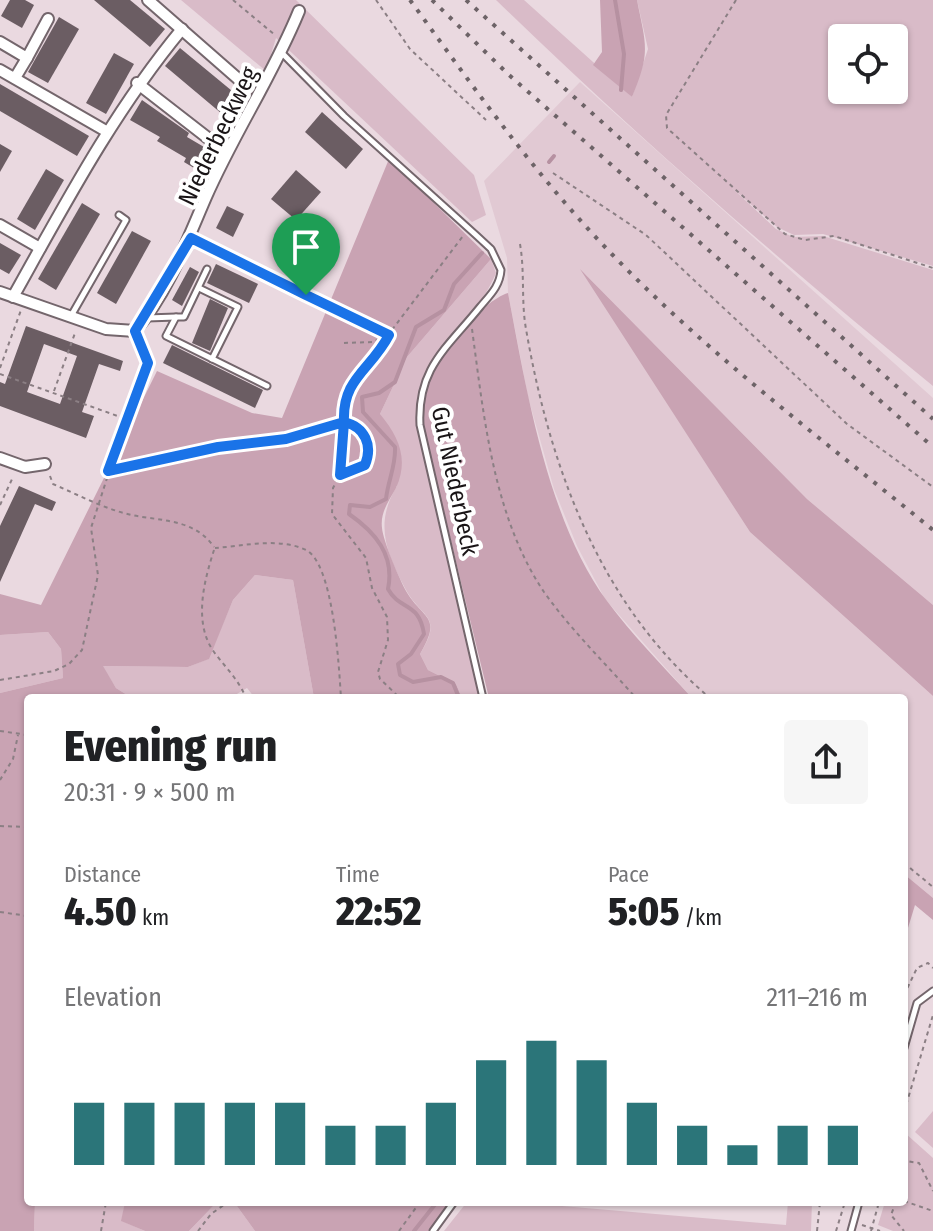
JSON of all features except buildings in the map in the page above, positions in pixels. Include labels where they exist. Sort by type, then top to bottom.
[{"type":"street","points":[[148,0],[244,84],[250,83]]},
{"type":"street","name":"Niederbeckweg","points":[[135,331],[146,318],[191,238],[207,197],[284,48],[299,11]]},
{"type":"street","points":[[15,78],[48,19]]},
{"type":"street","points":[[13,297],[106,131],[137,83],[182,29]]},
{"type":"street","points":[[0,42],[27,58]]},
{"type":"street","points":[[0,70],[106,131]]},
{"type":"street","points":[[137,83],[222,149]]},
{"type":"street","points":[[0,225],[40,248]]},
{"type":"street","points":[[0,292],[106,329],[135,331]]},
{"type":"street","points":[[0,458],[19,465],[45,464]]},
{"type":"lane","name":"Gut Niederbeck","points":[[284,48],[344,116],[491,249],[501,270],[498,285],[435,359],[419,402],[420,425],[482,694]]},
{"type":"lane","points":[[75,319],[126,220],[119,215]]},
{"type":"lane","points":[[146,318],[184,317],[207,269]]},
{"type":"lane","points":[[199,288],[238,307],[212,359]]},
{"type":"lane","points":[[176,317],[166,336],[267,386]]},
{"type":"lane","points":[[908,1034],[917,1003],[933,991]]},
{"type":"lane","points":[[433,1231],[451,1206]]},
{"type":"lane","points":[[851,1231],[858,1206]]},
{"type":"path","points":[[233,0],[284,48]]},
{"type":"path","points":[[376,0],[410,49],[486,120]]},
{"type":"path","points":[[736,0],[666,115],[667,128],[785,234],[805,240],[834,236],[933,268]]},
{"type":"path","points":[[553,173],[646,235],[847,424],[933,487]]},
{"type":"path","points":[[396,694],[380,679],[378,672],[390,629],[372,588],[366,558],[332,514],[333,488],[340,475],[343,403],[348,388],[469,229]]},
{"type":"path","points":[[191,238],[389,335]]},
{"type":"path","points":[[520,244],[526,278],[526,329],[546,416],[565,481],[593,551],[640,627],[706,694]]},
{"type":"path","points":[[0,368],[24,301]]},
{"type":"path","points":[[53,393],[75,319]]},
{"type":"path","points":[[471,319],[496,475],[514,530],[543,590],[633,694]]},
{"type":"path","points":[[0,680],[54,671],[69,664],[82,650],[97,589],[91,528],[108,471],[148,363],[135,331]]},
{"type":"path","points":[[344,343],[373,342],[389,335]]},
{"type":"path","points":[[0,374],[126,419]]},
{"type":"path","points":[[108,471],[218,447],[286,439],[344,422],[363,433],[369,455],[365,465],[355,472],[340,475]]},
{"type":"path","points":[[45,464],[53,484],[125,514],[198,530],[215,548]]},
{"type":"path","points":[[0,505],[19,465]]},
{"type":"path","points":[[215,548],[277,544],[305,549],[316,559],[332,619],[341,694]]},
{"type":"path","points":[[215,548],[203,597],[203,622],[208,643],[243,694]]},
{"type":"path","points":[[0,731],[24,735]]},
{"type":"path","points":[[0,780],[13,759],[18,735]]},
{"type":"path","points":[[0,826],[24,827]]},
{"type":"path","points":[[908,866],[933,887]]},
{"type":"path","points":[[0,912],[24,915]]},
{"type":"path","points":[[908,987],[917,968],[928,963],[933,968]]},
{"type":"path","points":[[908,1099],[933,1015]]},
{"type":"path","points":[[908,1161],[919,1163],[933,1191]]},
{"type":"path","points":[[908,1202],[933,1211]]},
{"type":"path","points":[[101,1231],[105,1206]]},
{"type":"path","points":[[198,1231],[211,1214],[222,1206]]},
{"type":"path","points":[[399,1231],[417,1206]]},
{"type":"path","points":[[817,1231],[820,1206]]},
{"type":"path","points":[[836,1231],[844,1206]]},
{"type":"path","points":[[871,1230],[878,1206]]},
{"type":"path","points":[[894,1206],[891,1215],[904,1231]]},
{"type":"path","points":[[854,1222],[880,1231]]},
{"type":"shaded area","points":[[181,0],[296,0],[474,175],[486,215],[472,222],[276,38],[266,71]]},
{"type":"shaded area","points":[[496,0],[524,0],[632,97],[648,49],[637,0],[933,0],[933,266],[823,234],[794,235],[777,227],[730,186],[776,229],[793,237],[823,236],[933,270],[933,386],[710,198]]},
{"type":"shaded area","points":[[600,0],[637,0],[645,49],[632,97],[593,65],[602,52]]},
{"type":"shaded area","points":[[580,82],[933,398],[933,605],[807,499],[584,273],[750,532],[933,696],[933,898],[908,877],[908,694],[688,694],[605,599],[577,546],[554,489],[528,397],[508,293],[507,258],[484,181]]},
{"type":"shaded area","points":[[389,159],[491,259],[407,357],[380,414],[397,440],[402,458],[400,477],[382,517],[383,534],[406,591],[430,625],[420,654],[428,670],[456,684],[460,694],[313,694],[293,580],[255,575],[233,600],[209,659],[188,667],[103,666],[116,688],[126,694],[24,694],[24,1206],[35,1206],[34,1231],[0,1231],[0,693],[63,678],[61,649],[48,632],[0,635],[0,594],[41,605],[157,371],[252,413],[282,418]]},
{"type":"shaded area","points":[[491,259],[496,273],[485,295],[434,360],[425,378],[419,400],[418,427],[480,694],[460,694],[456,684],[428,670],[420,654],[430,632],[430,624],[406,590],[385,538],[386,513],[397,486],[380,414],[407,357]]},
{"type":"shaded area","points":[[580,269],[807,499],[933,605],[933,696],[750,532]]},
{"type":"shaded area","points":[[508,293],[542,453],[569,533],[607,601],[688,694],[488,694],[422,421],[422,410],[427,383],[442,355],[474,317]]},
{"type":"shaded area","points":[[255,575],[293,580],[313,694],[252,694],[247,688],[237,694],[126,694],[116,688],[102,666],[188,667],[208,659],[233,600]]},
{"type":"shaded area","points":[[48,632],[61,649],[63,678],[0,693],[0,635]]},
{"type":"shaded area","points":[[908,877],[933,898],[933,920],[915,905],[908,928]]},
{"type":"shaded area","points":[[933,1111],[933,1148],[915,1132]]},
{"type":"shaded area","points":[[908,1136],[933,1158],[933,1231],[893,1231],[878,1225],[884,1206],[908,1206]]},
{"type":"shaded area","points":[[35,1206],[124,1206],[122,1221],[145,1231],[34,1231]]},
{"type":"shaded area","points":[[124,1206],[213,1206],[189,1231],[145,1231],[121,1221]]},
{"type":"shaded area","points":[[213,1206],[237,1206],[255,1231],[189,1231]]},
{"type":"shaded area","points":[[237,1206],[446,1206],[429,1231],[255,1231]]},
{"type":"shaded area","points":[[464,1206],[562,1206],[786,1225],[788,1206],[812,1206],[811,1231],[444,1231]]},
{"type":"waterway","points":[[615,0],[624,54],[621,90]]},
{"type":"waterway","points":[[549,162],[554,156]]},
{"type":"waterway","points":[[457,694],[453,683],[441,677],[413,682],[400,675],[398,664],[411,654],[424,634],[422,623],[414,611],[398,601],[388,589],[389,565],[386,555],[375,537],[349,514],[350,505],[370,507],[386,499],[394,460],[395,447],[363,412],[362,397],[379,393],[395,382],[416,327],[444,310],[454,284],[482,253]]},
{"type":"waterway","points":[[414,1231],[434,1206]]},
{"type":"railway","points":[[410,0],[528,159],[606,248],[724,359],[933,530]]},
{"type":"railway","points":[[432,0],[509,75],[933,447]]},
{"type":"railway","points":[[466,0],[933,419]]},
{"type":"route","points":[[306,295],[191,238],[146,318],[135,331],[148,363],[108,471],[218,447],[286,439],[344,422],[340,475],[355,472],[365,465],[369,455],[368,445],[359,428],[344,422],[343,403],[348,388],[389,335],[306,295]]}]
